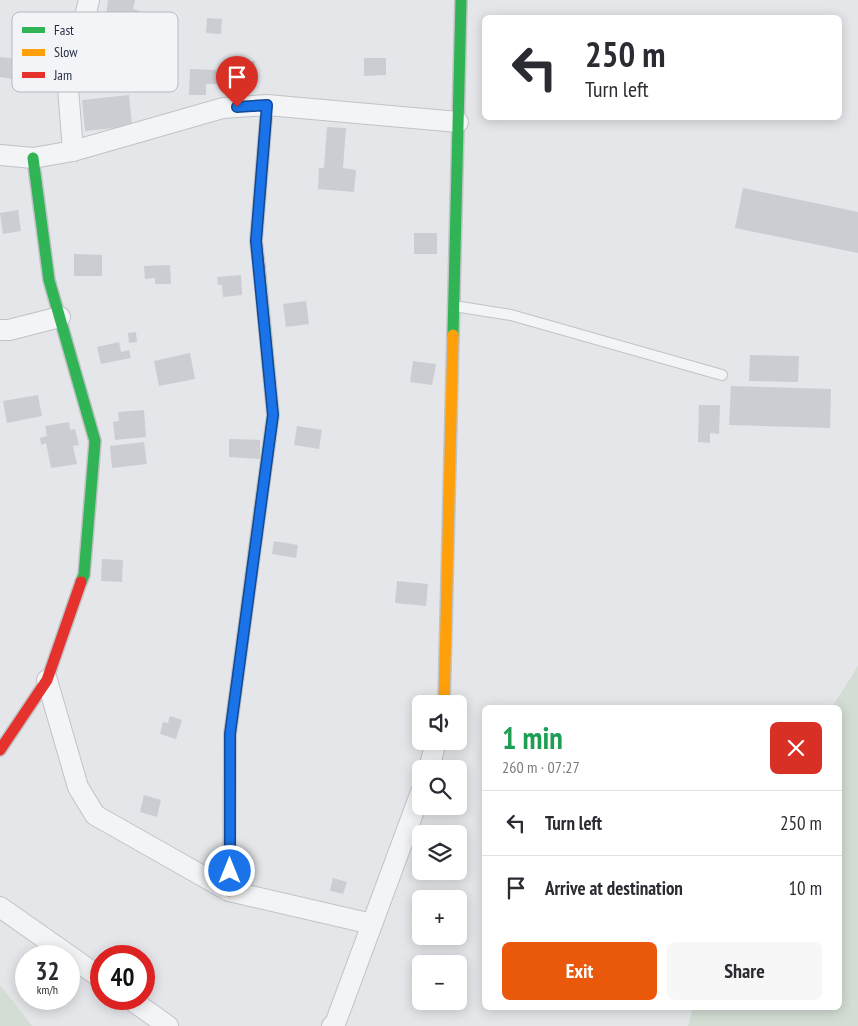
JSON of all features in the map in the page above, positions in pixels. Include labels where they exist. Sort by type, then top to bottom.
[{"type":"street","points":[[444,695],[461,0]]},
{"type":"street","points":[[68,92],[73,151]]},
{"type":"street","points":[[229,891],[230,734],[273,415],[256,241],[267,105]]},
{"type":"street","points":[[0,155],[33,158],[73,151],[222,108],[267,105],[458,122]]},
{"type":"street","points":[[0,750],[47,680],[84,575],[95,441],[49,280],[33,158]]},
{"type":"street","points":[[0,330],[60,317]]},
{"type":"street","points":[[47,680],[78,787],[95,815],[229,891],[372,924]]},
{"type":"street","points":[[332,1026],[335,1024],[412,815]]},
{"type":"street","points":[[0,907],[90,970]]},
{"type":"street","points":[[145,1010],[168,1026]]},
{"type":"lane","points":[[454,306],[511,315],[722,376]]},
{"type":"shaded area","points":[[858,666],[858,1026],[688,1026],[692,1010],[842,1010],[842,705],[833,705]]},
{"type":"shaded area","points":[[0,985],[15,1004],[15,1010],[20,1010],[32,1026],[0,1026]]},
{"type":"building","points":[[108,0],[135,0],[133,9],[140,11],[140,12],[107,12]]},
{"type":"building","points":[[207,18],[222,19],[221,34],[206,33]]},
{"type":"building","points":[[0,57],[12,58],[12,79],[0,77]]},
{"type":"building","points":[[364,58],[386,58],[386,75],[364,76]]},
{"type":"building","points":[[234,61],[255,61],[254,87],[234,86]]},
{"type":"building","points":[[190,69],[217,70],[217,84],[206,84],[206,95],[189,95]]},
{"type":"building","points":[[129,95],[132,126],[85,131],[82,100]]},
{"type":"building","points":[[327,127],[346,128],[343,168],[356,170],[354,192],[318,189],[319,168],[324,168]]},
{"type":"building","points":[[743,188],[858,212],[858,253],[735,228]]},
{"type":"building","points":[[18,210],[21,231],[3,234],[0,213]]},
{"type":"building","points":[[414,233],[437,233],[437,254],[414,254]]},
{"type":"building","points":[[74,254],[102,255],[102,276],[74,276]]},
{"type":"building","points":[[170,265],[171,284],[155,284],[155,278],[145,279],[144,266]]},
{"type":"building","points":[[241,275],[242,295],[223,297],[222,285],[218,285],[217,277]]},
{"type":"building","points":[[306,301],[309,324],[286,327],[283,304]]},
{"type":"building","points":[[136,332],[137,342],[129,343],[128,333]]},
{"type":"building","points":[[119,342],[121,352],[129,350],[131,358],[101,364],[97,347]]},
{"type":"building","points":[[190,353],[195,379],[159,386],[154,361]]},
{"type":"building","points":[[750,355],[799,356],[798,382],[749,381]]},
{"type":"building","points":[[413,361],[436,364],[432,385],[410,382]]},
{"type":"building","points":[[731,386],[831,389],[830,428],[729,425]]},
{"type":"building","points":[[38,395],[42,416],[7,423],[3,401]]},
{"type":"building","points":[[699,405],[720,405],[719,434],[710,433],[710,443],[698,442]]},
{"type":"building","points":[[144,410],[146,437],[115,440],[113,422],[119,421],[118,412]]},
{"type":"building","points":[[69,422],[70,430],[75,429],[79,445],[73,446],[77,464],[51,468],[46,443],[41,445],[40,438],[47,436],[45,426]]},
{"type":"building","points":[[297,426],[322,430],[319,449],[294,445]]},
{"type":"building","points":[[229,439],[260,440],[260,459],[229,457]]},
{"type":"building","points":[[144,442],[147,464],[112,468],[110,446]]},
{"type":"building","points":[[274,541],[298,545],[296,558],[272,554]]},
{"type":"building","points":[[102,559],[123,560],[122,582],[101,581]]},
{"type":"building","points":[[397,581],[428,584],[426,606],[395,603]]},
{"type":"building","points":[[170,716],[182,720],[176,739],[160,734],[163,722],[168,723]]},
{"type":"building","points":[[144,795],[161,800],[157,817],[140,812]]},
{"type":"building","points":[[333,878],[347,882],[343,894],[330,891]]},
{"type":"traffic: fast","points":[[453,335],[461,0]]},
{"type":"traffic: fast","points":[[33,158],[49,280],[95,441],[84,575],[81,582]]},
{"type":"traffic: fast","points":[[259,267],[273,415],[260,510]]},
{"type":"traffic: slow","points":[[444,695],[453,335]]},
{"type":"traffic: slow","points":[[229,891],[230,734],[260,510]]},
{"type":"traffic: jam","points":[[259,267],[256,241],[267,105]]},
{"type":"traffic: jam","points":[[0,750],[47,680],[81,582]]},
{"type":"route","points":[[230,871],[230,734],[273,415],[256,241],[267,105],[237,107]]}]
